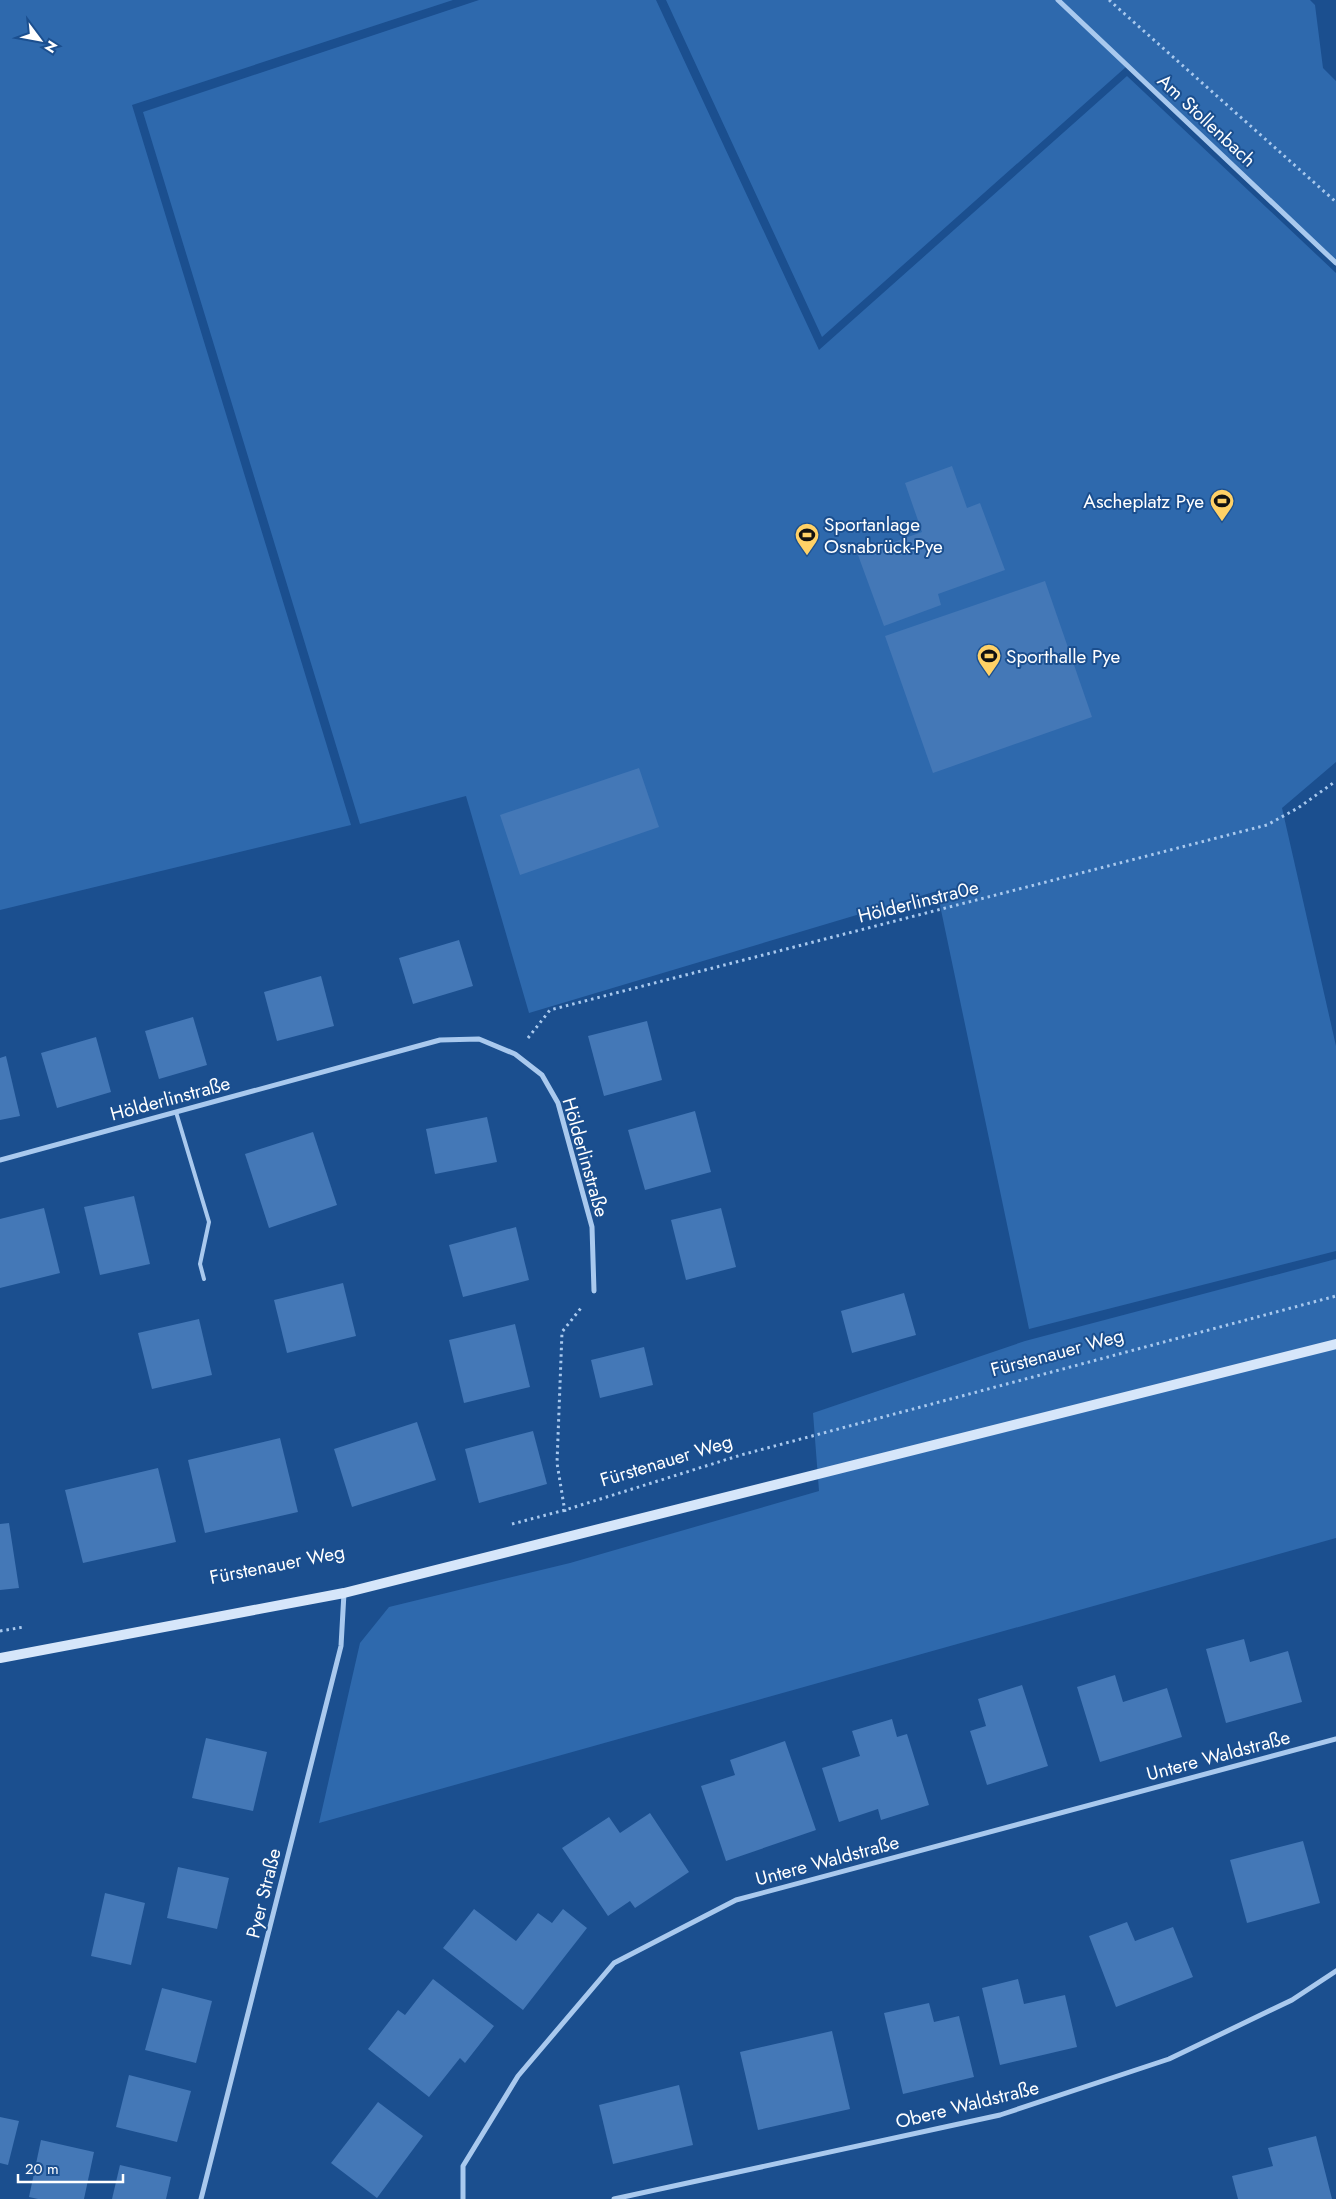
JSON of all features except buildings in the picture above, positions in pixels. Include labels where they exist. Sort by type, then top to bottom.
[{"type":"street","name":"Am Stollenbach","points":[[1058,0],[1336,263]]},
{"type":"street","name":"Hölderlinstraße","points":[[0,1160],[440,1040],[479,1039],[515,1054],[542,1075],[558,1104],[592,1227],[594,1291]]},
{"type":"street","points":[[0,1658],[344,1593],[1336,1344]]},
{"type":"street","name":"Pyer Straße","points":[[201,2199],[341,1646],[344,1593]]},
{"type":"street","name":"Untere Waldstraße","points":[[463,2199],[463,2166],[518,2076],[614,1963],[736,1900],[1336,1739]]},
{"type":"street","name":"Obere Waldstraße","points":[[614,2199],[1000,2115],[1169,2059],[1292,2000],[1336,1971]]},
{"type":"lane","points":[[176,1112],[209,1222],[200,1264],[204,1279]]},
{"type":"path","points":[[1109,0],[1336,202]]},
{"type":"path","name":"Hölderlinstra0e","points":[[515,1054],[550,1010],[1267,825],[1298,808],[1336,781]]},
{"type":"path","points":[[566,1537],[565,1510],[558,1463],[562,1332],[594,1291]]},
{"type":"path","name":"Fürstenauer Weg","points":[[509,1525],[565,1510],[740,1455],[1336,1296]]},
{"type":"path","points":[[0,1631],[28,1626]]},
{"type":"shaded area","points":[[0,0],[453,0],[132,105],[351,825],[0,910]]},
{"type":"shaded area","name":"Sportanlage Osnabrück-Pye","points":[[479,0],[656,0],[819,350],[1127,76],[1336,273],[1336,762],[1282,808],[1336,1046],[1336,1251],[1029,1329],[937,891],[529,1013],[466,796],[360,824],[143,112]]},
{"type":"shaded area","points":[[666,0],[1310,0],[1315,5],[1323,68],[1336,81],[1336,263],[1127,66],[822,337]]},
{"type":"shaded area","points":[[1336,1259],[1336,1538],[319,1823],[360,1643],[389,1607],[570,1563],[819,1491],[813,1413],[1025,1341]]},
{"type":"place","name":"Ascheplatz Pye","points":[[1222,522]]},
{"type":"place","name":"Sportanlage Osnabrück-Pye","points":[[807,556]]},
{"type":"place","name":"Sporthalle Pye","points":[[989,677]]}]
